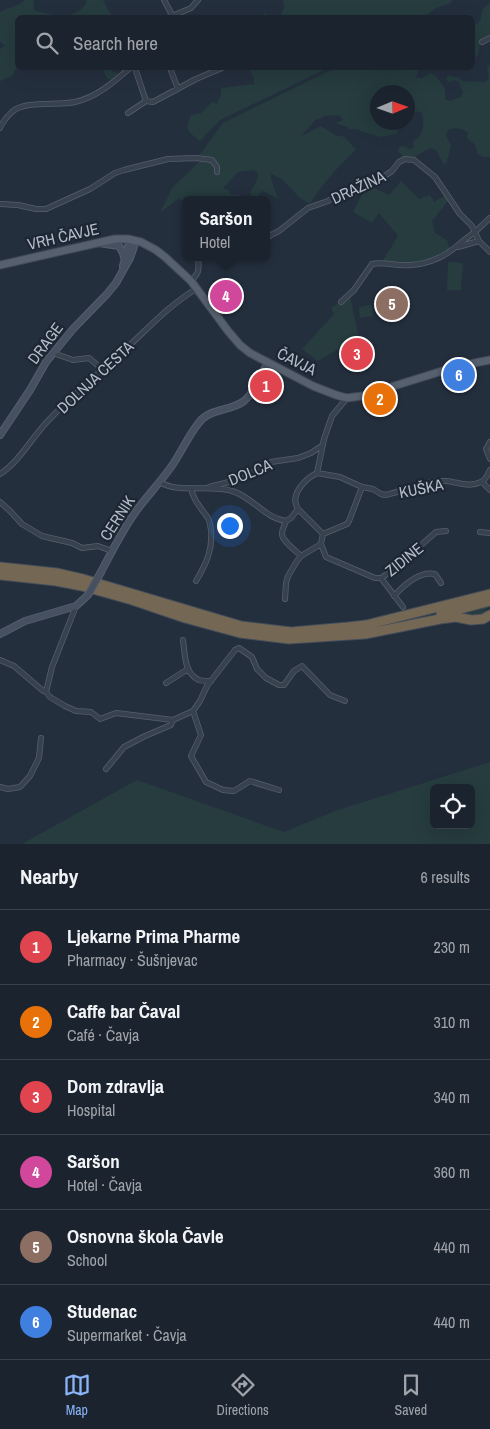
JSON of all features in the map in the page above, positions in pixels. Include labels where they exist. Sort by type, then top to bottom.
[{"type":"highway","points":[[0,567],[83,579],[241,626],[291,632],[357,626],[428,610],[490,592]]},
{"type":"highway","points":[[0,575],[82,586],[240,633],[289,638],[365,634],[456,617],[471,620],[483,619],[490,615]]},
{"type":"highway","points":[[346,635],[388,627],[490,601]]},
{"type":"main road","name":"VRH ČAVJE","points":[[0,265],[119,238],[135,240]]},
{"type":"main road","name":"ČAVJA","points":[[135,240],[156,250],[191,281],[217,317],[240,345],[250,353],[313,386],[347,398]]},
{"type":"main road","points":[[347,398],[362,396],[455,366],[490,360]]},
{"type":"street","points":[[164,0],[170,15]]},
{"type":"street","points":[[175,15],[191,8],[198,0]]},
{"type":"street","points":[[482,42],[490,38]]},
{"type":"street","points":[[0,128],[12,111],[24,106],[77,102],[109,86],[128,70]]},
{"type":"street","points":[[136,70],[146,101]]},
{"type":"street","points":[[171,70],[178,89]]},
{"type":"street","points":[[128,113],[146,101],[153,102],[218,70]]},
{"type":"street","points":[[0,204],[18,204],[36,209],[46,209],[90,189],[116,173],[168,159],[196,158],[212,160],[217,166],[217,172]]},
{"type":"street","name":"DRAŽINA","points":[[270,236],[308,208],[328,201],[350,188],[377,181],[405,159],[414,160],[436,177],[460,214],[472,226],[475,232]]},
{"type":"street","points":[[341,302],[354,290],[372,264],[417,265],[436,259],[456,247],[490,218]]},
{"type":"street","points":[[475,232],[479,241],[490,252]]},
{"type":"street","name":"DRAGE","points":[[121,274],[129,243],[135,240]]},
{"type":"street","name":"DRAGE","points":[[0,435],[53,353],[72,329],[116,283],[130,258],[135,240]]},
{"type":"street","points":[[456,247],[479,241]]},
{"type":"street","points":[[98,242],[118,246],[123,252],[125,259]]},
{"type":"street","points":[[191,281],[197,275],[198,261]]},
{"type":"street","name":"DOLNJA CESTA","points":[[0,474],[8,468],[46,422],[102,369],[155,320],[196,289]]},
{"type":"street","points":[[53,353],[73,360],[89,358],[102,369]]},
{"type":"street","name":"CERNIK","points":[[76,606],[88,595],[139,507],[160,482],[202,419],[210,413],[232,407],[244,400],[261,376],[269,371],[271,364]]},
{"type":"street","points":[[323,534],[298,510],[295,502],[300,486],[317,473],[332,416],[347,398]]},
{"type":"street","points":[[490,442],[486,449],[490,459]]},
{"type":"street","name":"DOLCA","points":[[203,488],[240,479],[271,462],[298,458],[311,453],[323,445]]},
{"type":"street","points":[[490,470],[482,482],[490,490]]},
{"type":"street","name":"KUŠKA","points":[[317,473],[340,477],[385,495],[430,483],[445,481],[466,485],[482,482]]},
{"type":"street","points":[[160,482],[167,486],[225,489],[236,492],[268,514],[286,521]]},
{"type":"street","points":[[323,534],[347,524],[362,486]]},
{"type":"street","points":[[191,488],[193,496],[210,521],[212,535],[211,549],[206,564],[196,581]]},
{"type":"street","points":[[0,502],[22,524],[42,536],[72,543],[82,548],[98,546],[112,551]]},
{"type":"street","points":[[298,510],[286,521],[282,536],[283,540],[301,556]]},
{"type":"street","name":"ZIDINE","points":[[403,607],[380,578],[390,572],[436,532],[446,530]]},
{"type":"street","points":[[480,532],[490,533]]},
{"type":"street","points":[[323,534],[321,544],[326,557],[374,578],[380,578]]},
{"type":"street","points":[[286,599],[288,576],[301,556],[321,544]]},
{"type":"street","name":"ZIDINE","points":[[394,596],[411,581],[427,574],[435,574],[441,583]]},
{"type":"street","points":[[0,634],[25,621],[76,606]]},
{"type":"street","points":[[46,692],[52,667],[76,606]]},
{"type":"street","points":[[183,640],[188,669],[199,680],[210,681]]},
{"type":"street","points":[[0,660],[14,666],[50,697],[76,711],[91,712],[100,719],[116,713],[172,720],[193,711],[210,681],[235,650],[239,648],[252,657],[257,669],[266,678],[279,685],[284,685],[294,671],[302,666],[330,695],[345,702]]},
{"type":"street","points":[[166,683],[188,669]]},
{"type":"street","points":[[193,711],[201,735],[191,756],[206,782],[223,790],[234,791],[250,780],[279,790]]},
{"type":"street","points":[[106,769],[124,747],[171,726],[172,720]]},
{"type":"street","points":[[0,787],[20,787],[30,776],[39,758],[41,738]]},
{"type":"green space","points":[[25,0],[33,0],[33,9],[56,15],[15,15],[15,70],[12,76],[0,81],[0,49],[5,46],[0,42],[0,12]]},
{"type":"green space","points":[[87,0],[103,0],[111,15],[68,15],[79,11]]},
{"type":"green space","points":[[283,0],[452,0],[451,3],[436,8],[427,15],[281,15],[284,7]]},
{"type":"green space","points":[[490,2],[490,40],[480,42],[479,52],[475,59],[475,23],[477,24],[480,20],[483,9]]},
{"type":"green space","points":[[490,64],[490,157],[483,157],[478,154],[475,145],[467,138],[468,133],[456,128],[448,130],[446,136],[451,145],[447,161],[444,165],[436,150],[431,148],[417,155],[414,159],[409,157],[402,158],[402,155],[398,152],[399,147],[414,148],[413,142],[422,133],[422,113],[417,111],[415,113],[415,85],[370,85],[370,130],[399,130],[396,134],[380,137],[336,123],[343,120],[339,115],[324,116],[315,120],[299,137],[321,126],[335,135],[345,137],[356,150],[319,190],[310,204],[300,198],[282,179],[271,174],[278,199],[263,191],[259,196],[252,196],[250,193],[258,178],[258,173],[253,170],[238,172],[223,188],[231,194],[241,196],[182,196],[182,201],[179,198],[160,213],[172,188],[202,159],[198,157],[223,123],[331,70],[418,70],[416,78],[421,78],[430,73],[435,75],[445,88],[445,99],[450,101],[461,97],[463,93],[459,83],[455,80],[450,82],[446,80],[448,75],[463,81],[485,82],[489,79],[487,68]]},
{"type":"green space","points":[[103,70],[118,73],[113,80],[108,79]]},
{"type":"green space","points":[[250,70],[324,70],[220,120],[200,141],[188,130],[191,115],[201,113],[212,102],[217,104],[221,88],[254,84]]},
{"type":"green space","points":[[401,181],[419,199],[430,195],[434,202],[444,196],[448,201],[432,221],[435,233],[447,240],[450,249],[435,258],[415,264],[382,262],[398,236],[379,213],[372,223],[353,212],[367,185],[389,195]]},
{"type":"green space","points":[[448,262],[463,263],[461,290],[447,290]]},
{"type":"green space","points":[[350,295],[359,339],[318,361],[302,349],[334,314],[331,308]]},
{"type":"green space","points":[[372,305],[373,316],[360,318],[359,307]]},
{"type":"green space","points":[[490,605],[479,618],[464,614],[464,612]]},
{"type":"green space","points":[[490,762],[490,844],[22,844],[137,780],[284,832],[335,811]]},
{"type":"place","name":"Saršon","points":[[226,296]]},
{"type":"place","name":"Osnovna škola Čavle","points":[[392,304]]},
{"type":"place","name":"Dom zdravlja","points":[[357,354]]},
{"type":"place","name":"Studenac","points":[[459,375]]},
{"type":"place","name":"Ljekarne Prima Pharme","points":[[266,386]]},
{"type":"place","name":"Caffe bar Čaval","points":[[380,399]]}]
